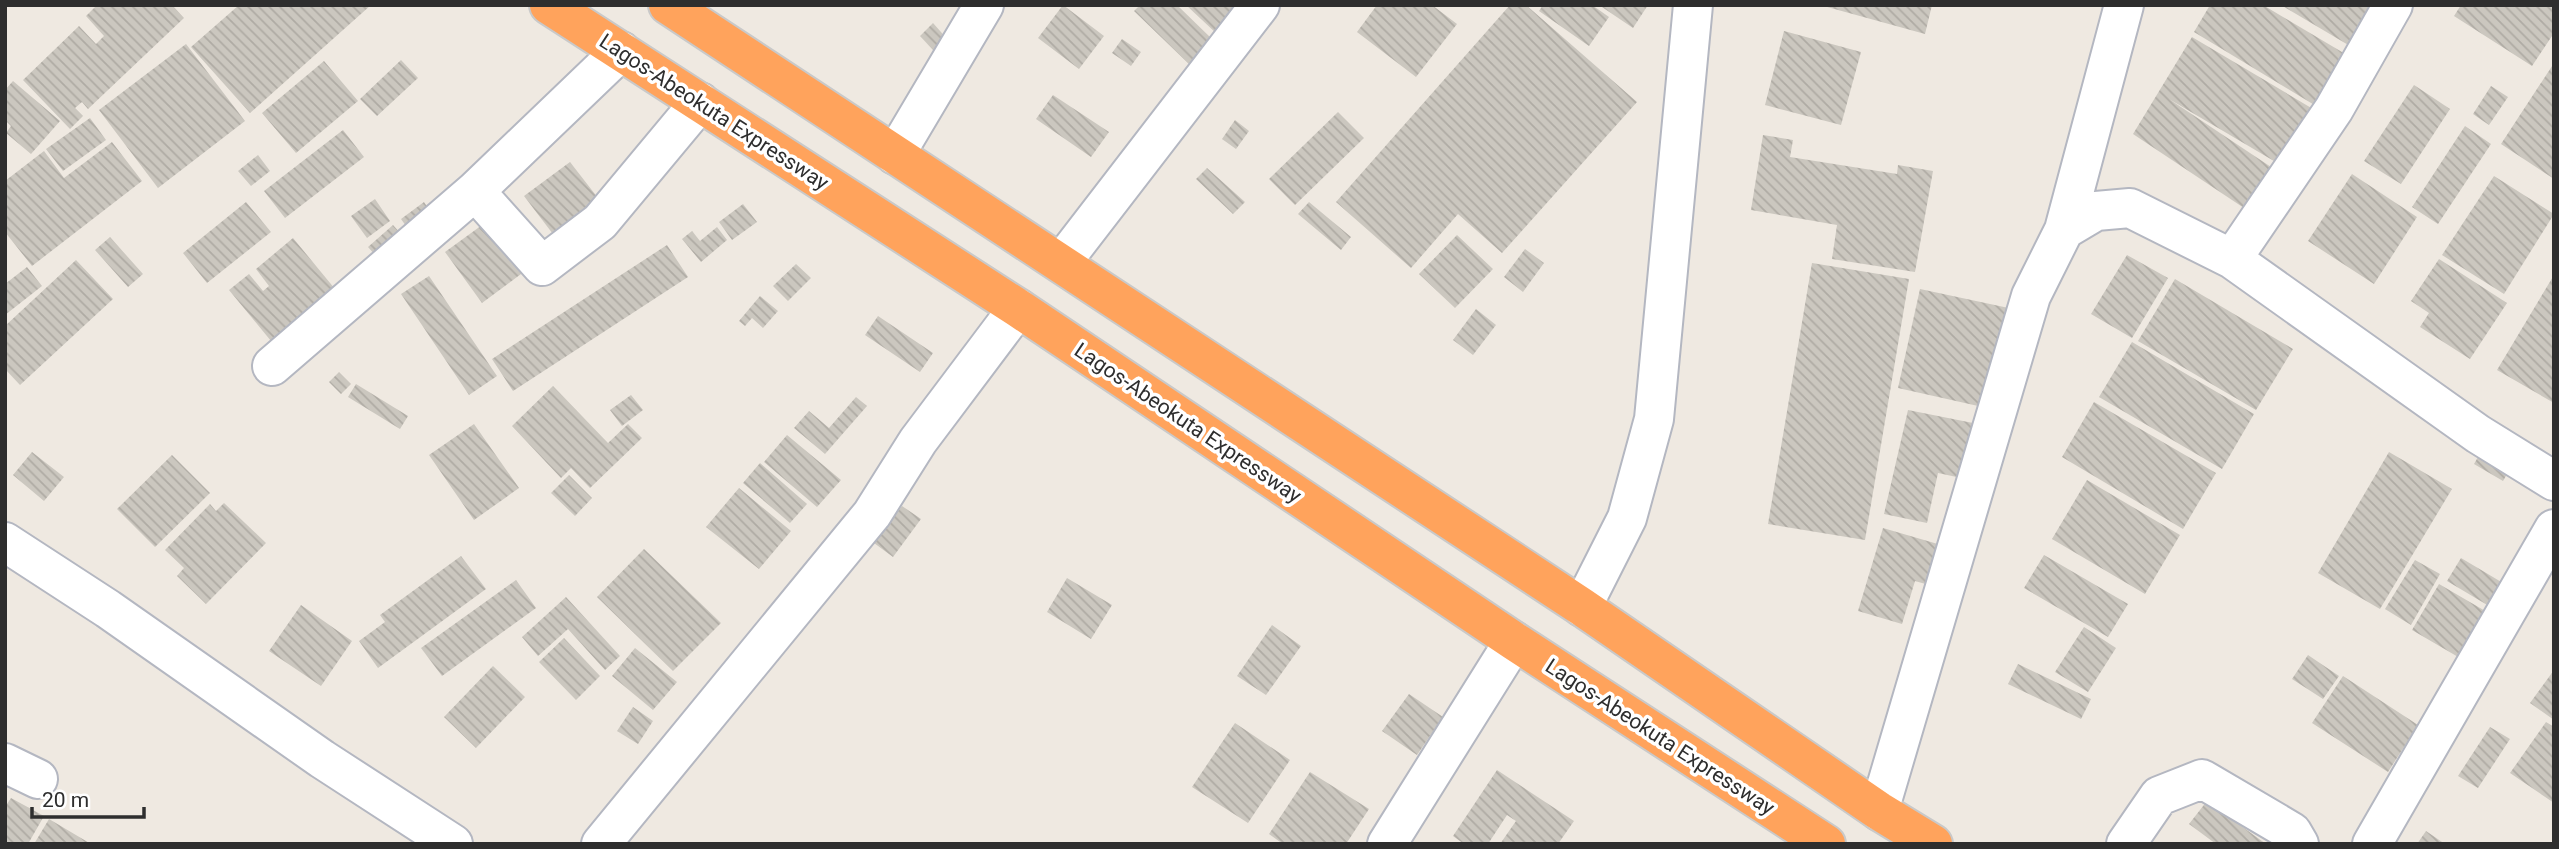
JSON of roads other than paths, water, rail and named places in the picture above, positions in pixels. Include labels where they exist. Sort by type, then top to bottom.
[{"type":"highway","name":"Lagos-Abeokuta Expressway","points":[[549,5],[1018,309],[1514,641],[1785,833],[1826,844]]},
{"type":"highway","points":[[668,5],[1062,262],[1582,607],[1879,811],[1933,844]]},
{"type":"street","points":[[895,155],[985,5]]},
{"type":"street","points":[[1062,262],[1260,5]]},
{"type":"street","points":[[1582,607],[1627,518],[1654,419],[1693,5]]},
{"type":"street","points":[[1879,811],[2031,296],[2064,230],[2124,5]]},
{"type":"street","points":[[2232,260],[2334,109],[2393,5]]},
{"type":"street","points":[[272,366],[475,191],[621,51]]},
{"type":"street","points":[[475,191],[542,266],[600,222],[700,102]]},
{"type":"street","points":[[2064,230],[2096,211],[2130,208],[2232,260],[2478,434],[2554,481]]},
{"type":"street","points":[[601,844],[872,514],[918,441],[1018,309]]},
{"type":"street","points":[[2372,844],[2554,529]]},
{"type":"street","points":[[5,542],[108,608],[322,759],[453,844]]},
{"type":"street","points":[[1387,844],[1514,641]]},
{"type":"street","points":[[2126,844],[2159,796],[2202,779],[2292,832],[2299,844]]}]
